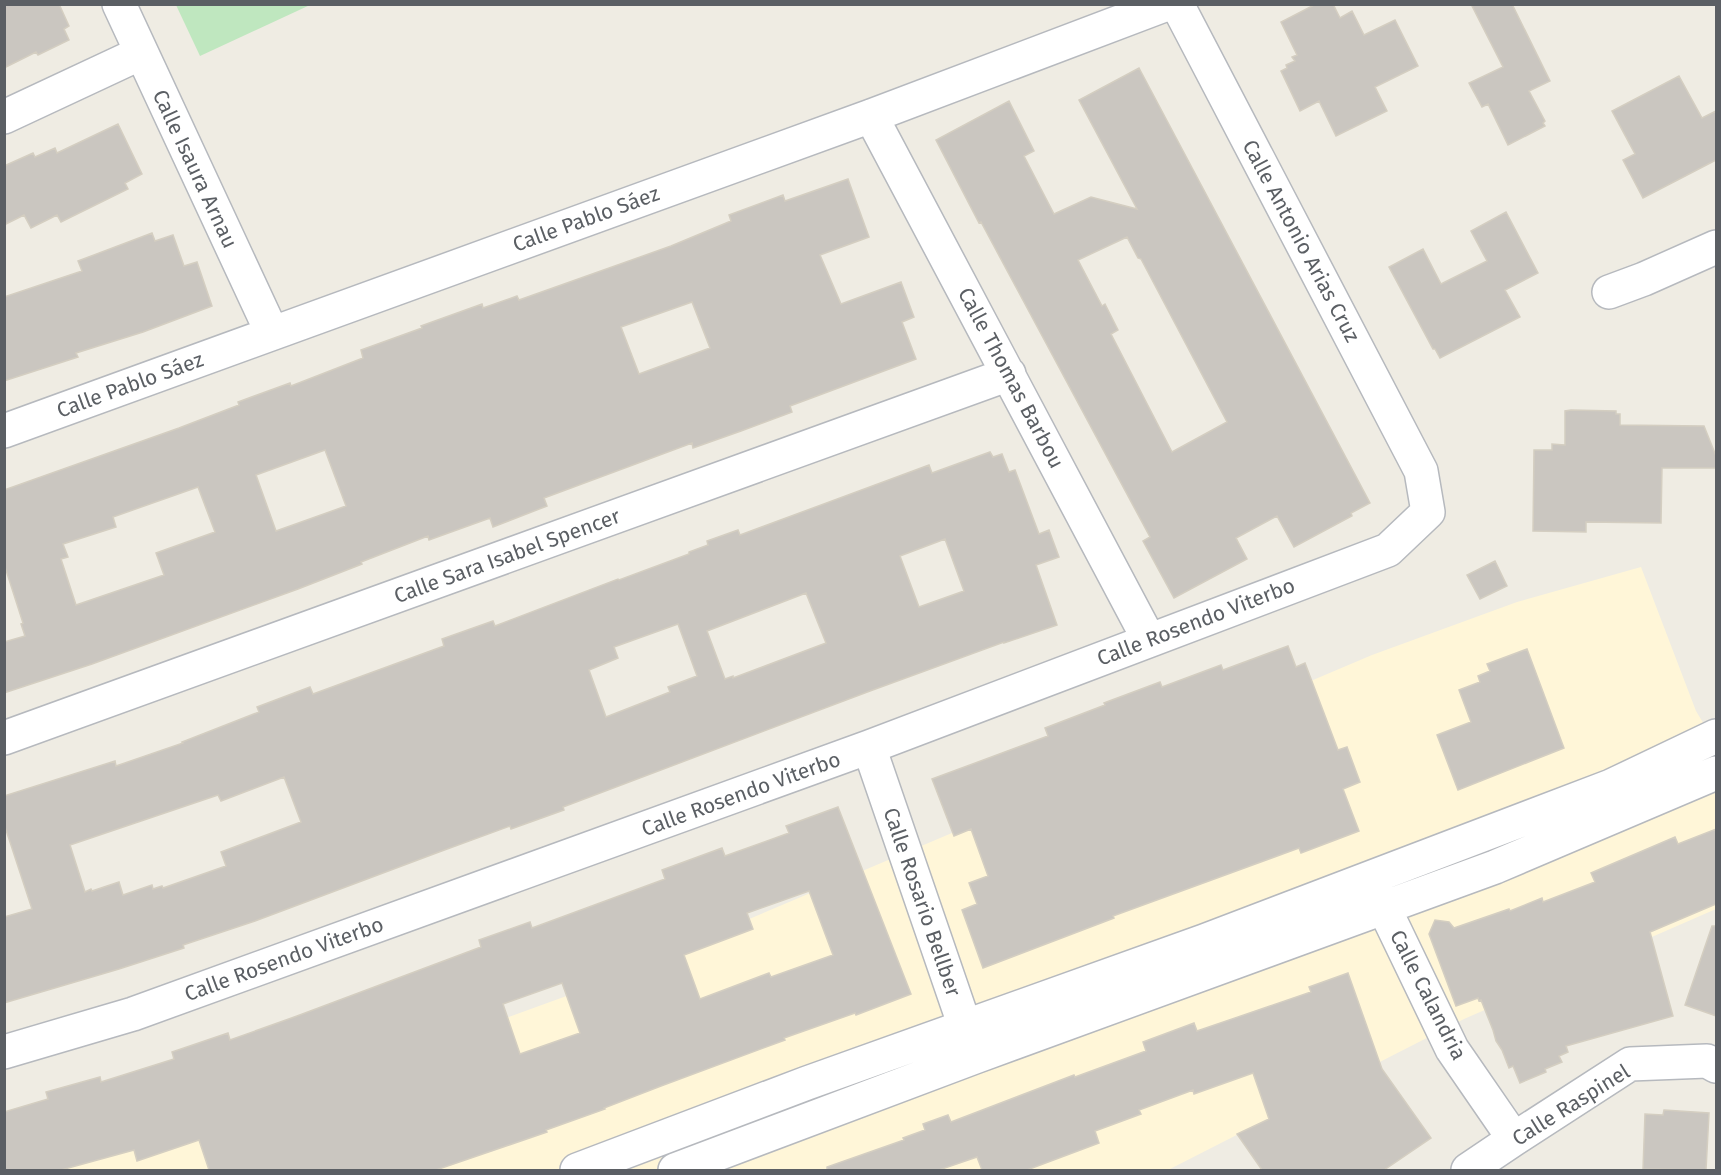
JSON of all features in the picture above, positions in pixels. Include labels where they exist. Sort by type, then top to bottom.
[{"type":"street","name":"Calle Isaura Arnau","points":[[118,4],[272,333]]},
{"type":"street","name":"Calle Pablo Sáez","points":[[4,431],[871,116],[1167,4]]},
{"type":"street","name":"Calle Antonio Arias Cruz","points":[[1178,4],[1420,471],[1421,478]]},
{"type":"street","points":[[4,117],[141,52]]},
{"type":"street","name":"Calle Thomas Barbou","points":[[871,116],[1149,640]]},
{"type":"street","points":[[1609,292],[1716,247]]},
{"type":"street","name":"Calle Sara Isabel Spencer","points":[[4,738],[1009,374]]},
{"type":"street","name":"Calle Rosendo Viterbo","points":[[4,1052],[133,1014],[869,747],[1388,550],[1428,512],[1421,478]]},
{"type":"street","points":[[578,1170],[807,1083],[1204,941],[1611,786],[1716,736]]},
{"type":"street","name":"Calle Rosario Bellber","points":[[869,747],[975,1057]]},
{"type":"street","points":[[675,1170],[975,1057],[1495,867],[1716,773]]},
{"type":"street","name":"Calle Calandria","points":[[1370,877],[1452,1049],[1514,1139]]},
{"type":"street","name":"Calle Raspinel","points":[[1468,1170],[1630,1065],[1707,1061],[1716,1066]]},
{"type":"shaded area","points":[[1641,567],[1696,711],[1716,744],[1716,909],[1464,1019],[1168,1170],[62,1170],[440,1042],[572,994],[1372,655],[1517,602]]},
{"type":"green space","points":[[176,5],[310,5],[200,56]]},
{"type":"building","points":[[4,4],[59,4],[69,26],[64,29],[69,40],[38,55],[36,52],[4,68]]},
{"type":"building","points":[[1316,4],[1333,4],[1340,18],[1352,11],[1364,35],[1395,20],[1418,66],[1375,87],[1387,111],[1336,136],[1319,101],[1300,111],[1281,71],[1287,68],[1286,65],[1295,61],[1292,57],[1297,55],[1281,22]]},
{"type":"building","points":[[1471,4],[1512,4],[1550,81],[1529,91],[1545,121],[1543,123],[1545,126],[1508,145],[1488,104],[1482,107],[1469,83],[1503,67]]},
{"type":"building","points":[[1139,68],[1370,503],[1351,513],[1352,516],[1294,547],[1277,516],[1236,538],[1247,559],[1174,598],[1143,541],[1150,537],[936,140],[1009,101],[1034,151],[1024,156],[1054,214],[1091,197],[1137,209],[1079,100]],"holes":[[[1127,237],[1138,258],[1141,259],[1227,422],[1172,452],[1111,334],[1118,330],[1105,304],[1102,306],[1078,260]]]},
{"type":"building","points":[[1679,76],[1702,118],[1716,111],[1716,160],[1643,198],[1623,160],[1635,154],[1612,111]]},
{"type":"building","points":[[118,124],[142,174],[125,183],[128,189],[61,222],[57,215],[31,228],[24,215],[4,225],[4,166],[33,153],[35,157],[55,148],[57,153]]},
{"type":"building","points":[[848,179],[869,237],[820,255],[841,304],[901,282],[914,317],[902,322],[916,359],[790,406],[792,412],[693,448],[692,443],[544,498],[547,506],[493,527],[490,518],[429,540],[428,536],[298,589],[92,664],[4,693],[4,642],[25,636],[4,564],[4,490],[179,428],[239,405],[238,402],[290,383],[291,386],[363,358],[361,350],[422,328],[421,326],[482,304],[483,308],[517,296],[519,300],[671,246],[731,221],[729,215],[783,195],[785,201]],"holes":[[[692,302],[710,348],[639,374],[621,327]],[[325,450],[346,506],[276,531],[256,475]],[[198,487],[215,532],[156,553],[164,575],[76,605],[61,559],[68,557],[63,544],[116,527],[113,517]]]},
{"type":"building","points":[[1506,212],[1538,273],[1505,290],[1520,317],[1440,358],[1389,267],[1423,249],[1441,284],[1487,261],[1471,231]]},
{"type":"building","points":[[152,233],[155,241],[173,235],[184,266],[197,262],[212,306],[143,332],[76,353],[78,357],[4,381],[4,297],[82,271],[78,261]]},
{"type":"building","points":[[1565,411],[1616,411],[1616,414],[1620,414],[1620,425],[1704,426],[1716,456],[1716,468],[1662,468],[1661,523],[1586,522],[1586,532],[1533,531],[1534,450],[1552,450],[1552,444],[1565,445]]},
{"type":"building","points":[[990,452],[993,457],[1002,454],[1009,472],[1015,470],[1039,534],[1049,530],[1059,557],[1036,565],[1057,625],[870,691],[563,807],[564,810],[511,829],[510,826],[255,921],[183,945],[184,948],[4,1003],[4,917],[32,909],[4,824],[4,796],[115,761],[116,766],[183,743],[259,712],[257,707],[310,687],[313,694],[444,646],[442,639],[493,621],[495,626],[689,554],[689,552],[708,545],[707,541],[738,530],[740,535],[929,465],[932,473]],"holes":[[[945,539],[964,591],[919,607],[900,556]],[[806,593],[826,643],[725,679],[707,631]],[[678,624],[697,676],[668,687],[670,692],[606,717],[589,670],[618,658],[614,647]],[[284,777],[301,822],[221,852],[226,866],[163,888],[162,886],[153,889],[152,885],[123,895],[119,882],[85,892],[70,845],[218,795],[221,801]]]},
{"type":"building","points":[[1495,561],[1507,586],[1480,599],[1467,575]]},
{"type":"building","points":[[1288,646],[1296,667],[1305,663],[1338,750],[1347,747],[1360,782],[1343,789],[1359,831],[1301,853],[1299,848],[1113,916],[1114,918],[983,968],[962,910],[977,904],[969,883],[988,876],[971,829],[954,836],[932,779],[1048,736],[1045,728],[1160,682],[1162,687],[1221,665],[1223,670]]},
{"type":"building","points":[[1527,649],[1564,748],[1458,790],[1437,735],[1471,722],[1459,690],[1480,682],[1478,676],[1490,671],[1487,664]]},
{"type":"building","points":[[838,807],[911,994],[856,1015],[855,1013],[784,1038],[785,1040],[546,1130],[547,1132],[436,1170],[209,1170],[199,1140],[137,1161],[134,1150],[61,1170],[4,1170],[4,1112],[48,1099],[46,1092],[100,1077],[101,1082],[174,1059],[172,1052],[228,1033],[230,1040],[297,1016],[481,947],[479,940],[530,922],[532,928],[665,879],[662,870],[722,848],[725,856],[789,833],[786,826]],"holes":[[[809,891],[833,955],[771,977],[769,973],[700,999],[684,955],[753,929],[747,913]],[[562,983],[580,1033],[520,1054],[503,1004]]]},
{"type":"building","points":[[1716,829],[1716,904],[1650,932],[1673,1016],[1566,1046],[1568,1052],[1559,1056],[1562,1062],[1520,1083],[1513,1066],[1509,1068],[1496,1041],[1481,1000],[1479,1001],[1478,998],[1456,1006],[1429,934],[1435,920],[1449,922],[1454,928],[1509,909],[1510,911],[1542,898],[1543,902],[1595,882],[1591,873],[1675,837],[1678,844]]},
{"type":"building","points":[[1712,926],[1716,926],[1716,1016],[1685,1005]]},
{"type":"building","points":[[1348,973],[1382,1069],[1431,1138],[1384,1170],[1262,1170],[1237,1134],[1269,1119],[1253,1073],[1194,1094],[1193,1090],[1139,1110],[1141,1114],[1095,1131],[1099,1143],[1027,1170],[982,1170],[977,1157],[939,1170],[827,1170],[827,1167],[904,1140],[903,1138],[925,1130],[923,1124],[948,1115],[951,1122],[1074,1075],[1075,1077],[1146,1051],[1143,1042],[1194,1023],[1197,1031],[1311,992],[1309,987]]},
{"type":"building","points":[[1664,1110],[1709,1113],[1706,1170],[1643,1169],[1645,1114],[1663,1115]]}]
